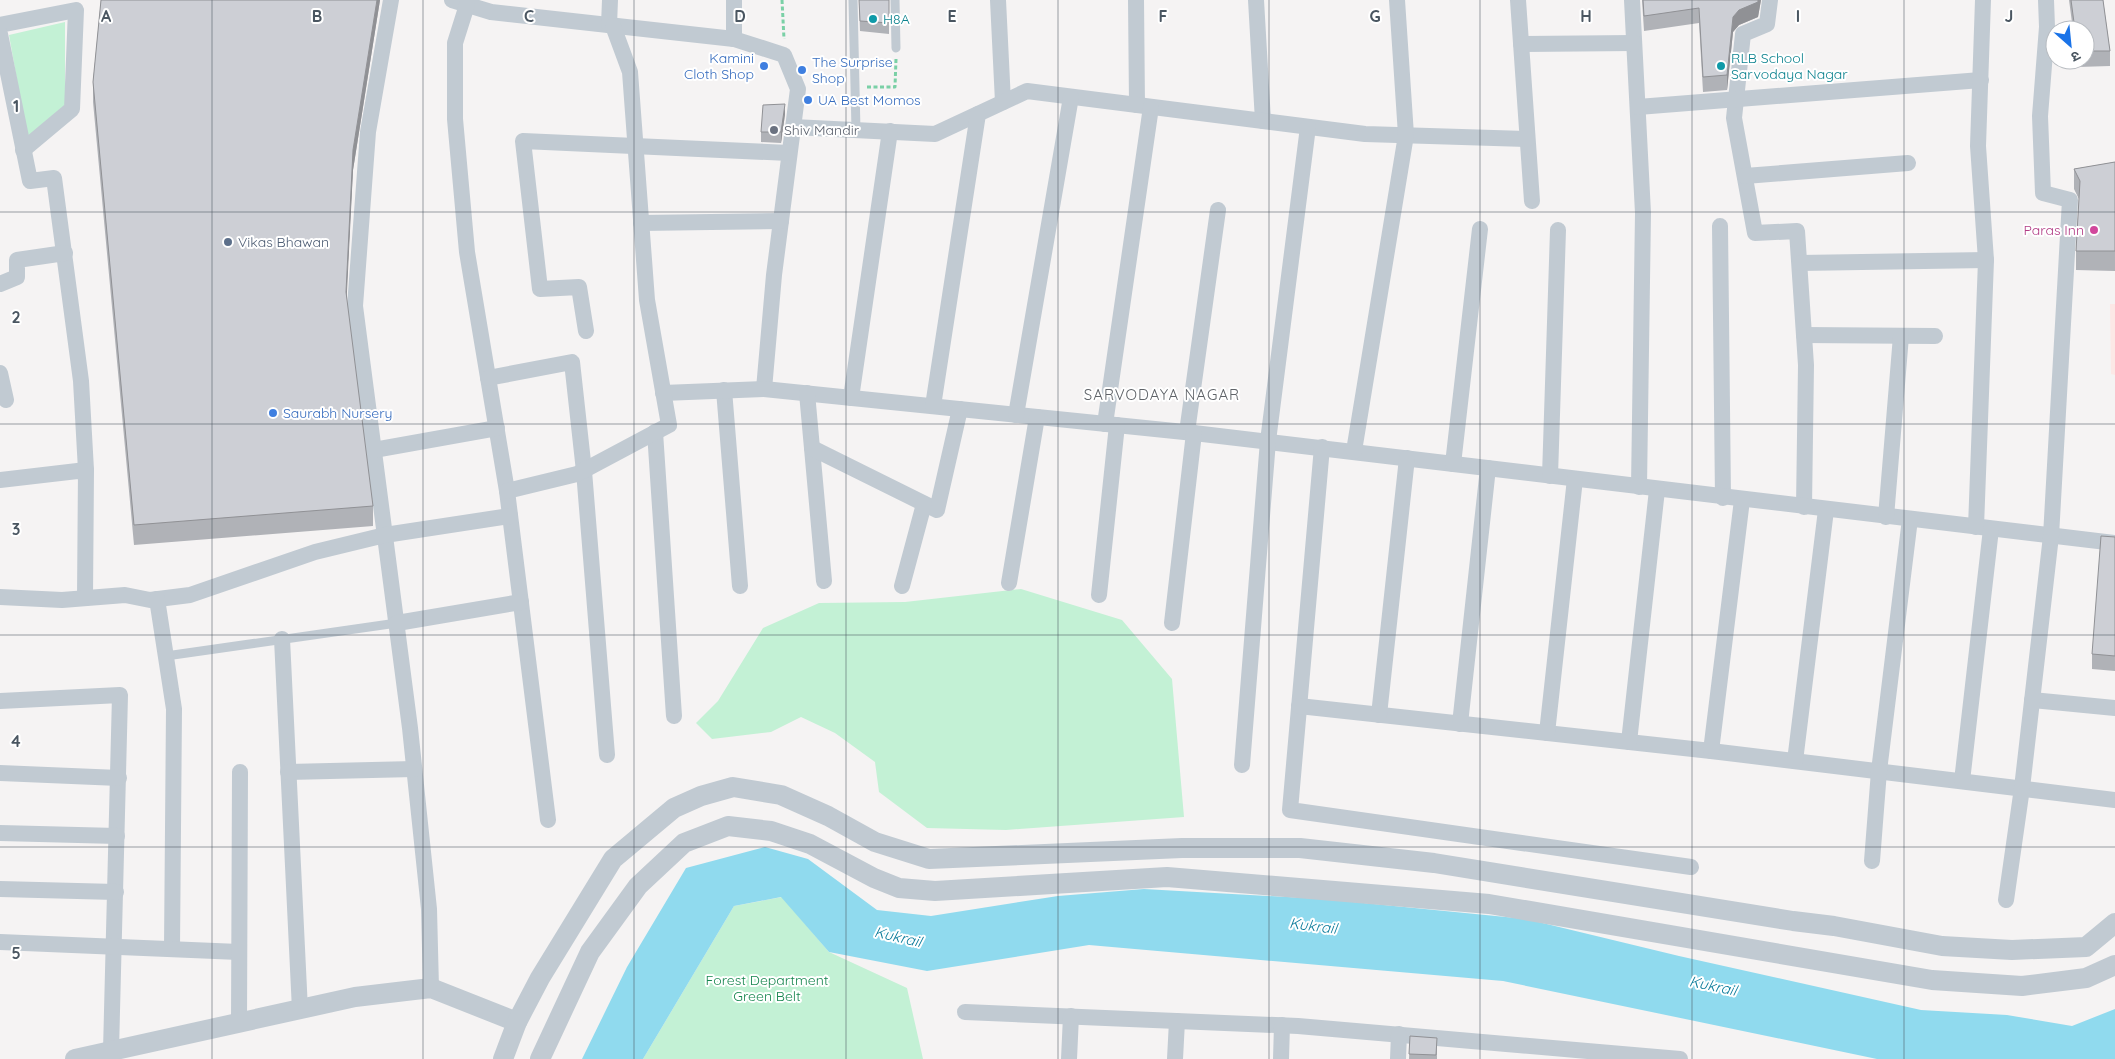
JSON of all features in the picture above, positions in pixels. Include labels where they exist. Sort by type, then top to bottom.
[{"type":"street","points":[[391,0],[368,132],[355,306],[397,622],[414,769],[429,909],[431,988]]},
{"type":"street","points":[[507,491],[577,474],[669,425],[647,300],[630,72],[611,26],[610,0]]},
{"type":"street","points":[[734,0],[734,39]]},
{"type":"street","points":[[998,0],[1003,102]]},
{"type":"street","points":[[1100,595],[1111,424],[1144,106],[1136,0]]},
{"type":"street","points":[[1256,0],[1263,121]]},
{"type":"street","points":[[1354,451],[1406,135],[1397,0]]},
{"type":"street","points":[[1518,0],[1532,201]]},
{"type":"street","points":[[1632,0],[1643,213],[1638,487]]},
{"type":"street","points":[[1770,0],[1767,24],[1743,34],[1734,118],[1755,233],[1797,231],[1806,365],[1804,507]]},
{"type":"street","points":[[1962,781],[1984,528],[1986,260],[1978,146],[1984,0]]},
{"type":"street","points":[[2006,900],[2022,788],[2052,536],[2070,200],[2044,193],[2040,116],[2047,27],[2046,0]]},
{"type":"street","points":[[548,820],[507,491],[467,252],[455,119],[455,43],[460,2],[491,12],[734,39],[784,55],[798,89],[774,275],[764,389]]},
{"type":"street","points":[[0,25],[76,10],[72,109],[23,150]]},
{"type":"street","points":[[0,34],[30,181],[54,178],[81,381],[86,470],[84,598]]},
{"type":"street","points":[[1521,44],[1634,43]]},
{"type":"street","points":[[1638,107],[1981,80]]},
{"type":"street","points":[[793,127],[935,134],[1027,91],[1365,134],[1527,139]]},
{"type":"street","points":[[1016,415],[1071,97]]},
{"type":"street","points":[[933,406],[978,114]]},
{"type":"street","points":[[1242,765],[1268,441],[1308,127]]},
{"type":"street","points":[[851,398],[890,131]]},
{"type":"street","points":[[586,330],[579,287],[540,289],[524,141],[790,153]]},
{"type":"street","points":[[1745,176],[1908,163]]},
{"type":"street","points":[[1172,624],[1190,433],[1218,210]]},
{"type":"street","points":[[641,223],[781,221]]},
{"type":"street","points":[[1720,226],[1723,498]]},
{"type":"street","points":[[1453,464],[1480,228]]},
{"type":"street","points":[[1550,476],[1558,230]]},
{"type":"street","points":[[0,284],[17,277],[17,260],[65,253]]},
{"type":"street","points":[[1800,263],[1986,260]]},
{"type":"street","points":[[1804,334],[1935,336]]},
{"type":"street","points":[[1886,516],[1900,336]]},
{"type":"street","points":[[488,378],[572,362],[584,471],[607,755]]},
{"type":"street","points":[[0,373],[6,400]]},
{"type":"street","points":[[663,393],[764,389],[1111,424],[1322,447],[1657,490],[2115,544]]},
{"type":"street","points":[[724,390],[740,586]]},
{"type":"street","points":[[807,393],[824,581]]},
{"type":"street","points":[[812,448],[937,510],[960,409]]},
{"type":"street","points":[[1009,583],[1037,417]]},
{"type":"street","points":[[374,450],[496,428]]},
{"type":"street","points":[[655,432],[674,716]]},
{"type":"street","points":[[1322,447],[1290,810],[1690,867]]},
{"type":"street","points":[[1379,715],[1407,458]]},
{"type":"street","points":[[1460,724],[1488,468]]},
{"type":"street","points":[[0,480],[86,470]]},
{"type":"street","points":[[1546,733],[1575,479]]},
{"type":"street","points":[[1628,742],[1657,490]]},
{"type":"street","points":[[1711,751],[1742,500]]},
{"type":"street","points":[[902,586],[924,504]]},
{"type":"street","points":[[1796,761],[1826,510]]},
{"type":"street","points":[[0,597],[62,600],[125,595],[150,600],[190,595],[315,552],[385,535],[510,516]]},
{"type":"street","points":[[1872,861],[1879,771],[1910,520]]},
{"type":"street","points":[[157,599],[174,709],[172,948]]},
{"type":"street","points":[[397,622],[521,602]]},
{"type":"street","points":[[282,639],[300,1010]]},
{"type":"street","points":[[0,701],[120,695],[111,1051]]},
{"type":"street","points":[[2032,700],[2115,708]]},
{"type":"street","points":[[1299,706],[1711,751],[2115,800]]},
{"type":"street","points":[[288,772],[414,769]]},
{"type":"street","points":[[239,1023],[240,772]]},
{"type":"street","points":[[0,773],[118,778]]},
{"type":"street","points":[[503,1059],[517,1022],[540,978],[613,859],[674,808],[700,796],[733,788],[781,795],[828,816],[875,842],[929,859],[1182,848],[1300,848],[1434,863],[1834,926],[1942,946],[2012,950],[2086,947],[2115,923]]},
{"type":"street","points":[[540,1059],[590,952],[638,886],[684,843],[728,826],[771,831],[810,844],[874,878],[899,888],[935,891],[1167,876],[1489,904],[1932,980],[2022,986],[2086,978],[2115,965]]},
{"type":"street","points":[[0,832],[117,836]]},
{"type":"street","points":[[0,889],[116,892]]},
{"type":"street","points":[[0,942],[239,952]]},
{"type":"street","points":[[75,1059],[355,997],[431,988],[517,1022]]},
{"type":"street","points":[[965,1012],[1282,1025],[1399,1034],[1510,1052],[1680,1059]]},
{"type":"street","points":[[1069,1059],[1071,1016]]},
{"type":"street","points":[[1175,1059],[1177,1021]]},
{"type":"street","points":[[1281,1059],[1282,1025]]},
{"type":"street","points":[[1398,1059],[1399,1034]]},
{"type":"lane","points":[[853,0],[856,130]]},
{"type":"lane","points":[[895,0],[896,48]]},
{"type":"lane","points":[[166,656],[397,622]]},
{"type":"path","points":[[782,0],[784,55]]},
{"type":"path","points":[[855,87],[895,87],[896,48]]},
{"type":"shaded area","points":[[2110,304],[2115,304],[2115,375],[2111,374]]},
{"type":"green space","points":[[65,22],[65,105],[27,137],[9,35]]},
{"type":"green space","points":[[1021,589],[1122,620],[1172,679],[1184,817],[1006,830],[927,828],[879,792],[875,762],[835,733],[801,717],[771,732],[712,739],[696,723],[718,701],[763,628],[819,603],[905,602]]},
{"type":"green space","name":"Forest Department Green Belt","points":[[782,897],[829,952],[907,988],[923,1059],[643,1059],[734,906]]},
{"type":"water","name":"Kukrail","points":[[765,847],[808,859],[877,910],[931,916],[1058,896],[1144,889],[1323,899],[1526,919],[1679,956],[1921,1010],[2007,1015],[2072,1026],[2115,1009],[2115,1059],[1877,1059],[1503,981],[1089,945],[927,971],[829,952],[781,897],[734,906],[643,1059],[582,1059],[627,967],[686,868]]},
{"type":"building","name":"Vikas Bhawan","points":[[101,0],[377,0],[353,150],[346,292],[373,506],[134,525],[93,82]]},
{"type":"building","points":[[859,0],[889,0],[889,23],[860,21]]},
{"type":"building","points":[[1643,0],[1758,0],[1758,2],[1739,10],[1733,17],[1727,75],[1703,77],[1699,8],[1644,16]]},
{"type":"building","points":[[2071,0],[2103,0],[2110,51],[2095,51],[2095,20],[2074,20]]},
{"type":"building","points":[[785,104],[781,132],[761,132],[763,105]]},
{"type":"building","name":"Paras Inn","points":[[2115,162],[2115,251],[2076,251],[2080,181],[2074,169]]},
{"type":"building","points":[[2101,536],[2115,537],[2115,656],[2092,654]]},
{"type":"building","points":[[1410,1036],[1437,1038],[1436,1055],[1409,1054]]},
{"type":"place","name":"H8A","points":[[873,19]]},
{"type":"place","name":"Kamini Cloth Shop","points":[[764,66]]},
{"type":"place","name":"RLB School Sarvodaya Nagar","points":[[1721,66]]},
{"type":"place","name":"The Surprise Shop","points":[[802,70]]},
{"type":"place","name":"UA Best Momos","points":[[808,100]]},
{"type":"place","name":"Shiv Mandir","points":[[774,130]]},
{"type":"place","name":"Paras Inn","points":[[2094,230]]},
{"type":"place","name":"Vikas Bhawan","points":[[228,242]]},
{"type":"place","name":"Saurabh Nursery","points":[[273,413]]},
{"type":"district","name":"SARVODAYA NAGAR","points":[[1162,395]]}]
